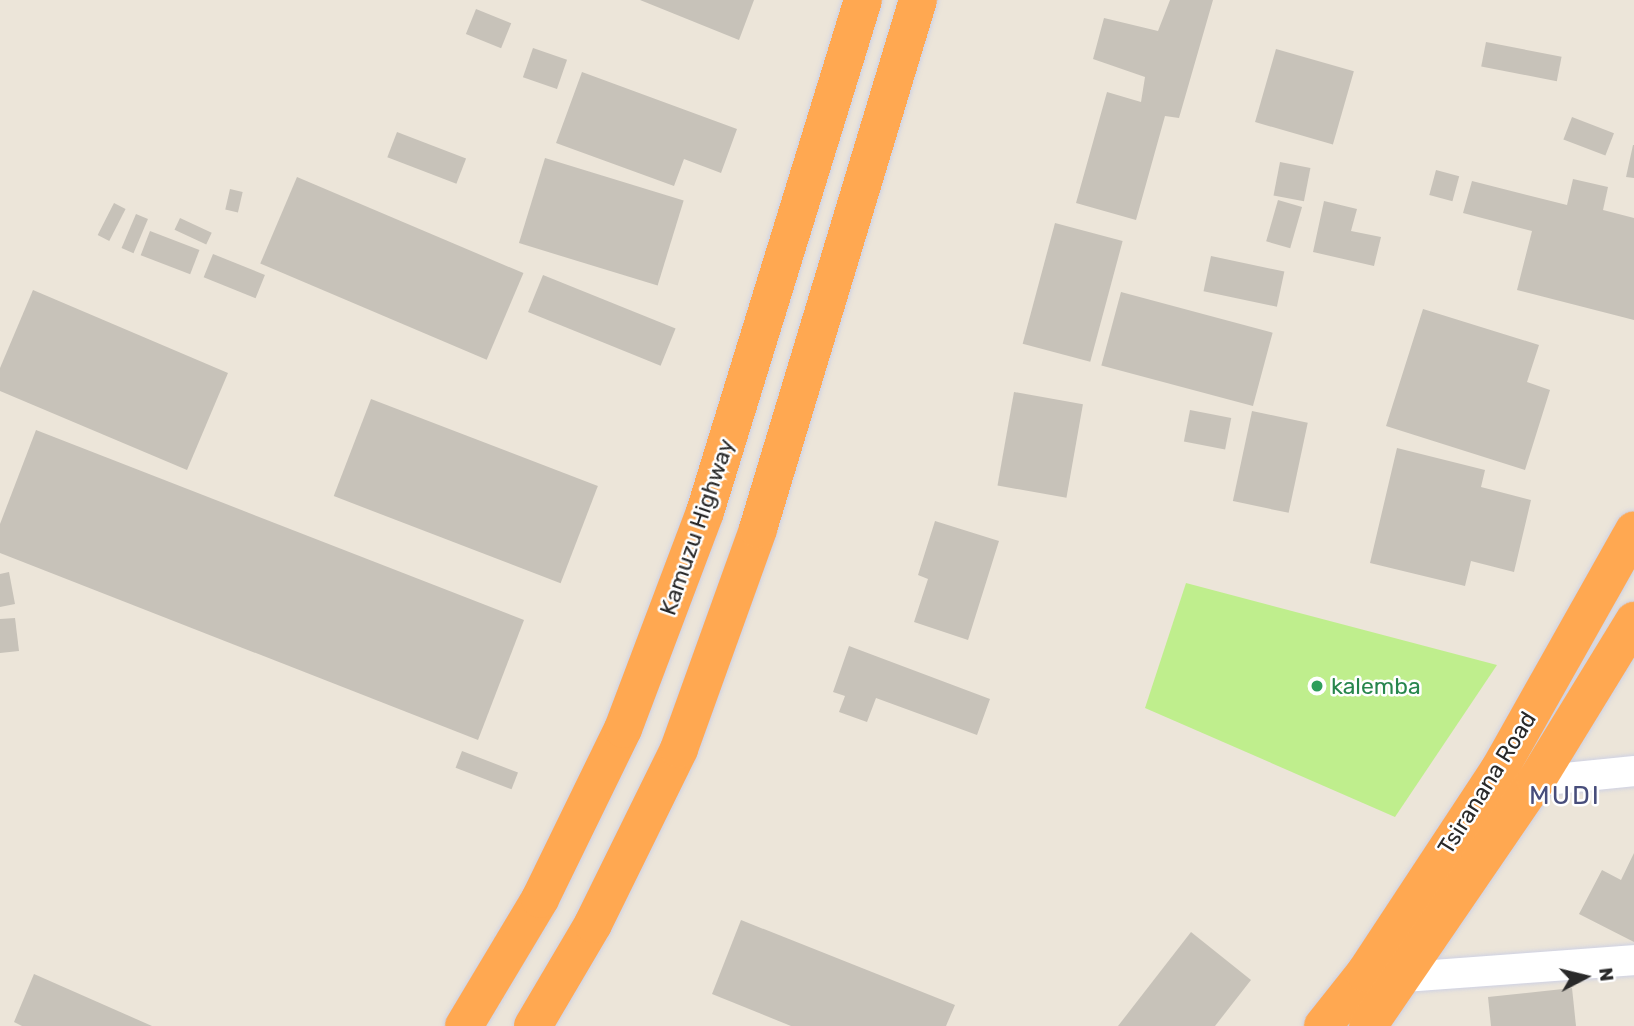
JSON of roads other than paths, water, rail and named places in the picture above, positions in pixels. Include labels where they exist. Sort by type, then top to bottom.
[{"type":"highway","name":"Kamuzu Highway","points":[[464,1026],[540,899],[624,729],[705,512],[863,0]]},
{"type":"highway","points":[[533,1026],[593,924],[679,749],[758,529],[918,0]]},
{"type":"highway","name":"Tsiranana Road","points":[[1323,1026],[1365,972],[1499,770],[1634,530]]},
{"type":"highway","name":"Tsiranana Road","points":[[1368,1026],[1405,977],[1536,781],[1634,621]]},
{"type":"street","points":[[1536,781],[1634,771]]},
{"type":"street","points":[[1405,977],[1634,960]]},
{"type":"place","name":"kalemba","points":[[1317,686]]},
{"type":"district","name":"MUDI","points":[[1565,796]]}]
